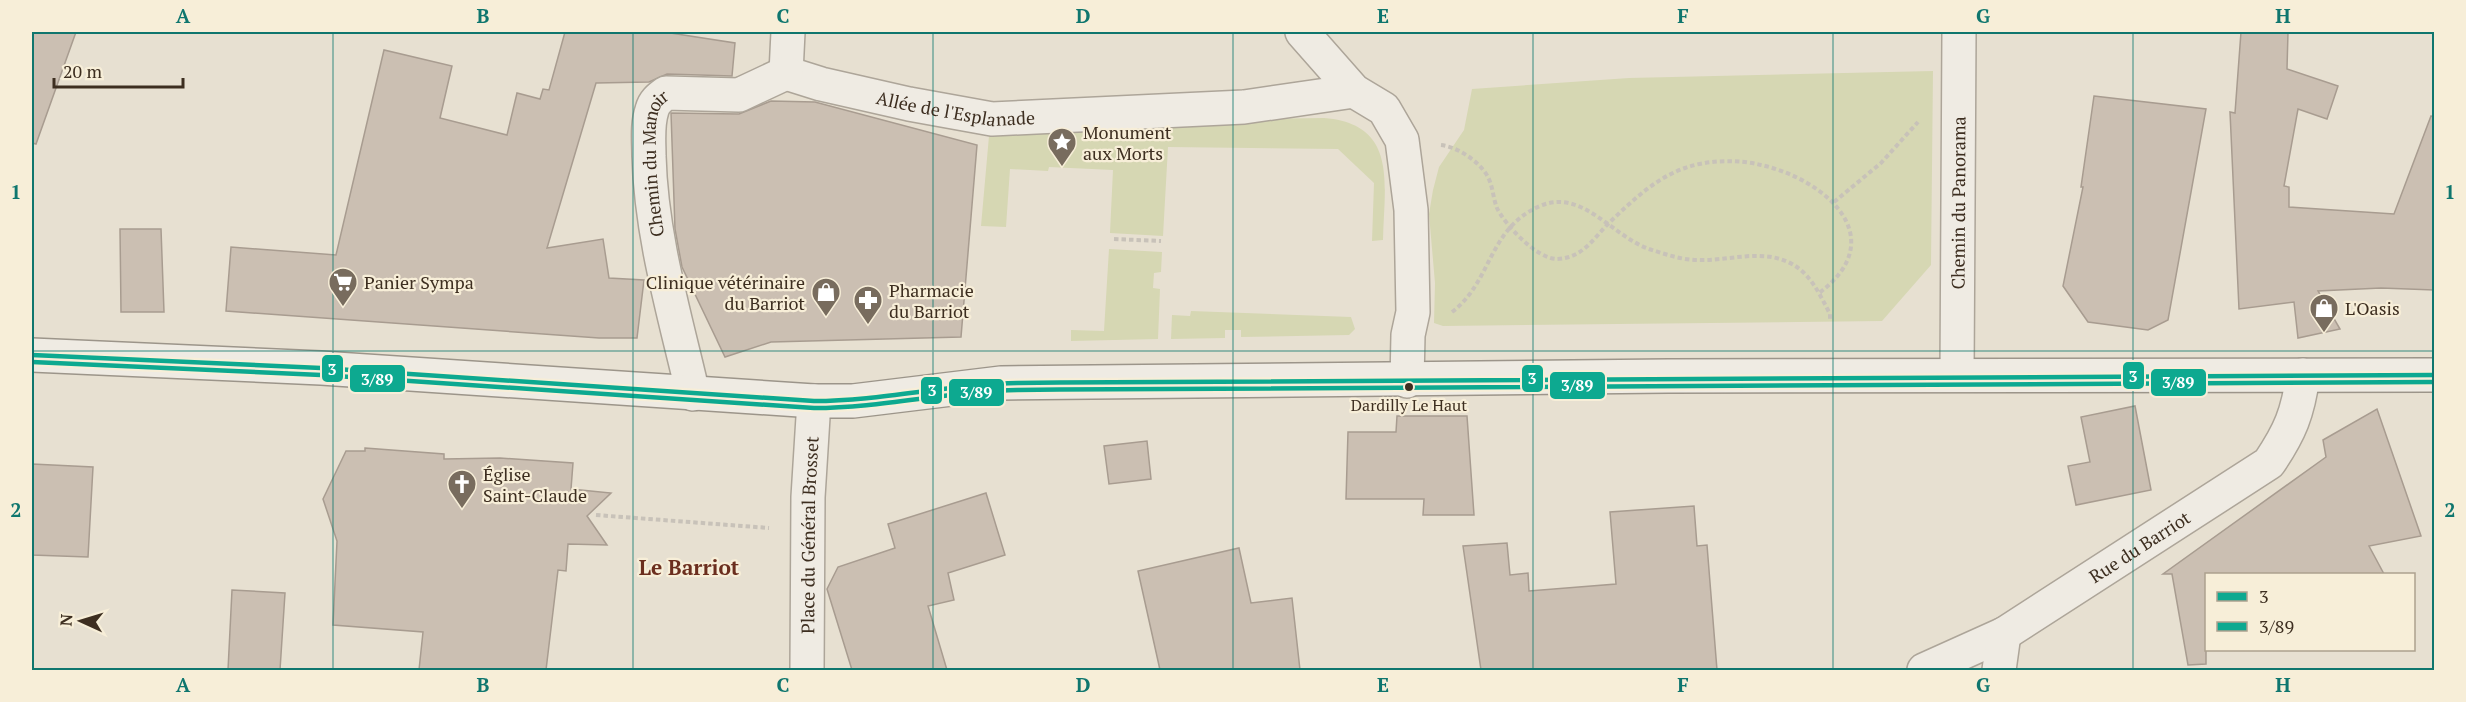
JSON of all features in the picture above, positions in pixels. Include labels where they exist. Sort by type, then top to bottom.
[{"type":"street","points":[[1302,32],[1354,91],[1384,109],[1402,140],[1411,210],[1413,312],[1408,334],[1407,381]]},
{"type":"street","name":"Chemin du Panorama","points":[[1958,375],[1959,32]]},
{"type":"street","points":[[786,73],[788,35]]},
{"type":"street","name":"Allée de l'Esplanade","points":[[786,73],[821,84],[909,104],[992,119],[1244,107],[1354,91]]},
{"type":"street","name":"Chemin du Manoir","points":[[693,394],[663,261],[650,182],[648,131],[652,109],[656,100],[666,93],[739,95],[786,73]]},
{"type":"street","points":[[32,355],[321,368],[814,401],[852,401],[1001,383],[1407,381],[1668,376],[2434,375]]},
{"type":"street","name":"Rue du Barriot","points":[[1924,670],[2004,634],[2269,463],[2290,432],[2299,405],[2303,375]]},
{"type":"street","name":"Place du Général Brosset","points":[[807,670],[808,497],[814,401]]},
{"type":"street","points":[[1999,670],[2004,634]]},
{"type":"path","points":[[1834,202],[1881,163],[1921,119]]},
{"type":"path","points":[[1402,140],[1452,146],[1473,161],[1489,179],[1496,205],[1502,216],[1528,246],[1541,255],[1556,259],[1576,255],[1593,243],[1608,224],[1663,178],[1686,168],[1737,161],[1784,171],[1814,185],[1834,202],[1845,218],[1852,237],[1850,256],[1844,270],[1819,293]]},
{"type":"path","points":[[1445,318],[1469,297],[1510,224],[1528,212],[1557,201],[1576,204],[1646,248],[1674,257],[1699,260],[1739,256],[1787,261],[1806,273],[1830,314],[1830,321]]},
{"type":"path","points":[[1114,239],[1161,241]]},
{"type":"path","points":[[596,515],[773,528]]},
{"type":"green space","points":[[1933,71],[1931,265],[1882,321],[1443,326],[1434,323],[1435,283],[1429,214],[1439,167],[1464,130],[1472,89],[1629,78]]},
{"type":"green space","points":[[1324,118],[1348,123],[1365,132],[1376,145],[1385,179],[1383,240],[1372,241],[1374,183],[1338,149],[1168,147],[1163,236],[1110,233],[1113,170],[1049,167],[1048,171],[1010,169],[1006,227],[981,226],[989,136],[1243,119]]},
{"type":"green space","points":[[1109,249],[1162,252],[1161,272],[1154,273],[1153,288],[1160,289],[1158,339],[1071,341],[1071,330],[1104,331]]},
{"type":"green space","points":[[1191,311],[1351,317],[1355,329],[1349,335],[1241,337],[1241,330],[1225,330],[1225,338],[1171,339],[1172,315],[1190,316]]},
{"type":"building","points":[[32,32],[76,32],[36,144],[32,143]]},
{"type":"building","points":[[565,32],[664,32],[735,43],[732,76],[667,74],[649,82],[596,83],[547,248],[603,239],[609,278],[644,280],[637,338],[599,338],[226,311],[231,247],[336,255],[384,50],[452,66],[440,118],[507,135],[517,93],[540,99],[543,89],[549,90]]},
{"type":"building","points":[[2241,32],[2288,32],[2287,69],[2338,86],[2327,119],[2298,109],[2284,186],[2289,187],[2289,207],[2394,214],[2431,116],[2434,117],[2434,290],[2381,288],[2318,291],[2340,329],[2298,338],[2294,302],[2239,309],[2230,112],[2235,113]]},
{"type":"building","points":[[2094,96],[2206,109],[2168,320],[2148,330],[2088,322],[2063,286],[2083,187],[2081,187]]},
{"type":"building","points":[[771,101],[815,102],[977,145],[961,337],[771,342],[725,357],[682,267],[675,229],[671,113],[739,114]]},
{"type":"building","points":[[120,229],[161,229],[164,312],[121,312]]},
{"type":"building","points":[[2135,406],[2151,490],[2076,505],[2068,466],[2090,462],[2081,417]]},
{"type":"building","points":[[2377,409],[2421,536],[2369,546],[2383,573],[2205,573],[2206,664],[2188,665],[2172,574],[2163,574],[2326,457],[2323,440]]},
{"type":"building","points":[[1397,416],[1467,416],[1474,515],[1423,515],[1424,499],[1346,499],[1348,432],[1396,432]]},
{"type":"building","points":[[1147,441],[1151,479],[1109,484],[1104,446]]},
{"type":"building","points":[[365,448],[444,454],[444,459],[500,458],[573,463],[571,489],[611,493],[587,516],[607,545],[568,544],[566,571],[558,570],[546,670],[419,670],[423,632],[333,625],[337,541],[323,499],[346,451],[365,451]]},
{"type":"building","points":[[32,464],[93,467],[88,557],[32,555]]},
{"type":"building","points":[[986,493],[1005,555],[948,573],[954,600],[928,606],[947,670],[852,670],[827,589],[838,567],[895,548],[888,524]]},
{"type":"building","points":[[1694,506],[1697,546],[1707,545],[1717,670],[1481,670],[1463,546],[1507,543],[1510,575],[1528,573],[1529,591],[1616,584],[1610,512]]},
{"type":"building","points":[[1239,548],[1251,603],[1292,598],[1300,670],[1160,670],[1138,571]]},
{"type":"building","points":[[232,590],[285,593],[280,670],[228,670]]},
{"type":"transit line","name":"3","points":[[32,355],[321,368],[814,401],[1017,383],[2434,375]]},
{"type":"transit line","name":"3/89","points":[[32,362],[321,375],[814,408],[1017,390],[1725,384],[2434,382]]},
{"type":"place","name":"Monument aux Morts","points":[[1062,168]]},
{"type":"place","name":"Panier Sympa","points":[[343,308]]},
{"type":"place","name":"Clinique vétérinaire du Barriot","points":[[826,318]]},
{"type":"place","name":"Pharmacie du Barriot","points":[[868,326]]},
{"type":"place","name":"L'Oasis","points":[[2324,334]]},
{"type":"place","name":"Dardilly Le Haut","points":[[1409,387]]},
{"type":"place","name":"Église Saint-Claude","points":[[462,510]]},
{"type":"district","name":"Le Barriot","points":[[689,567]]}]
